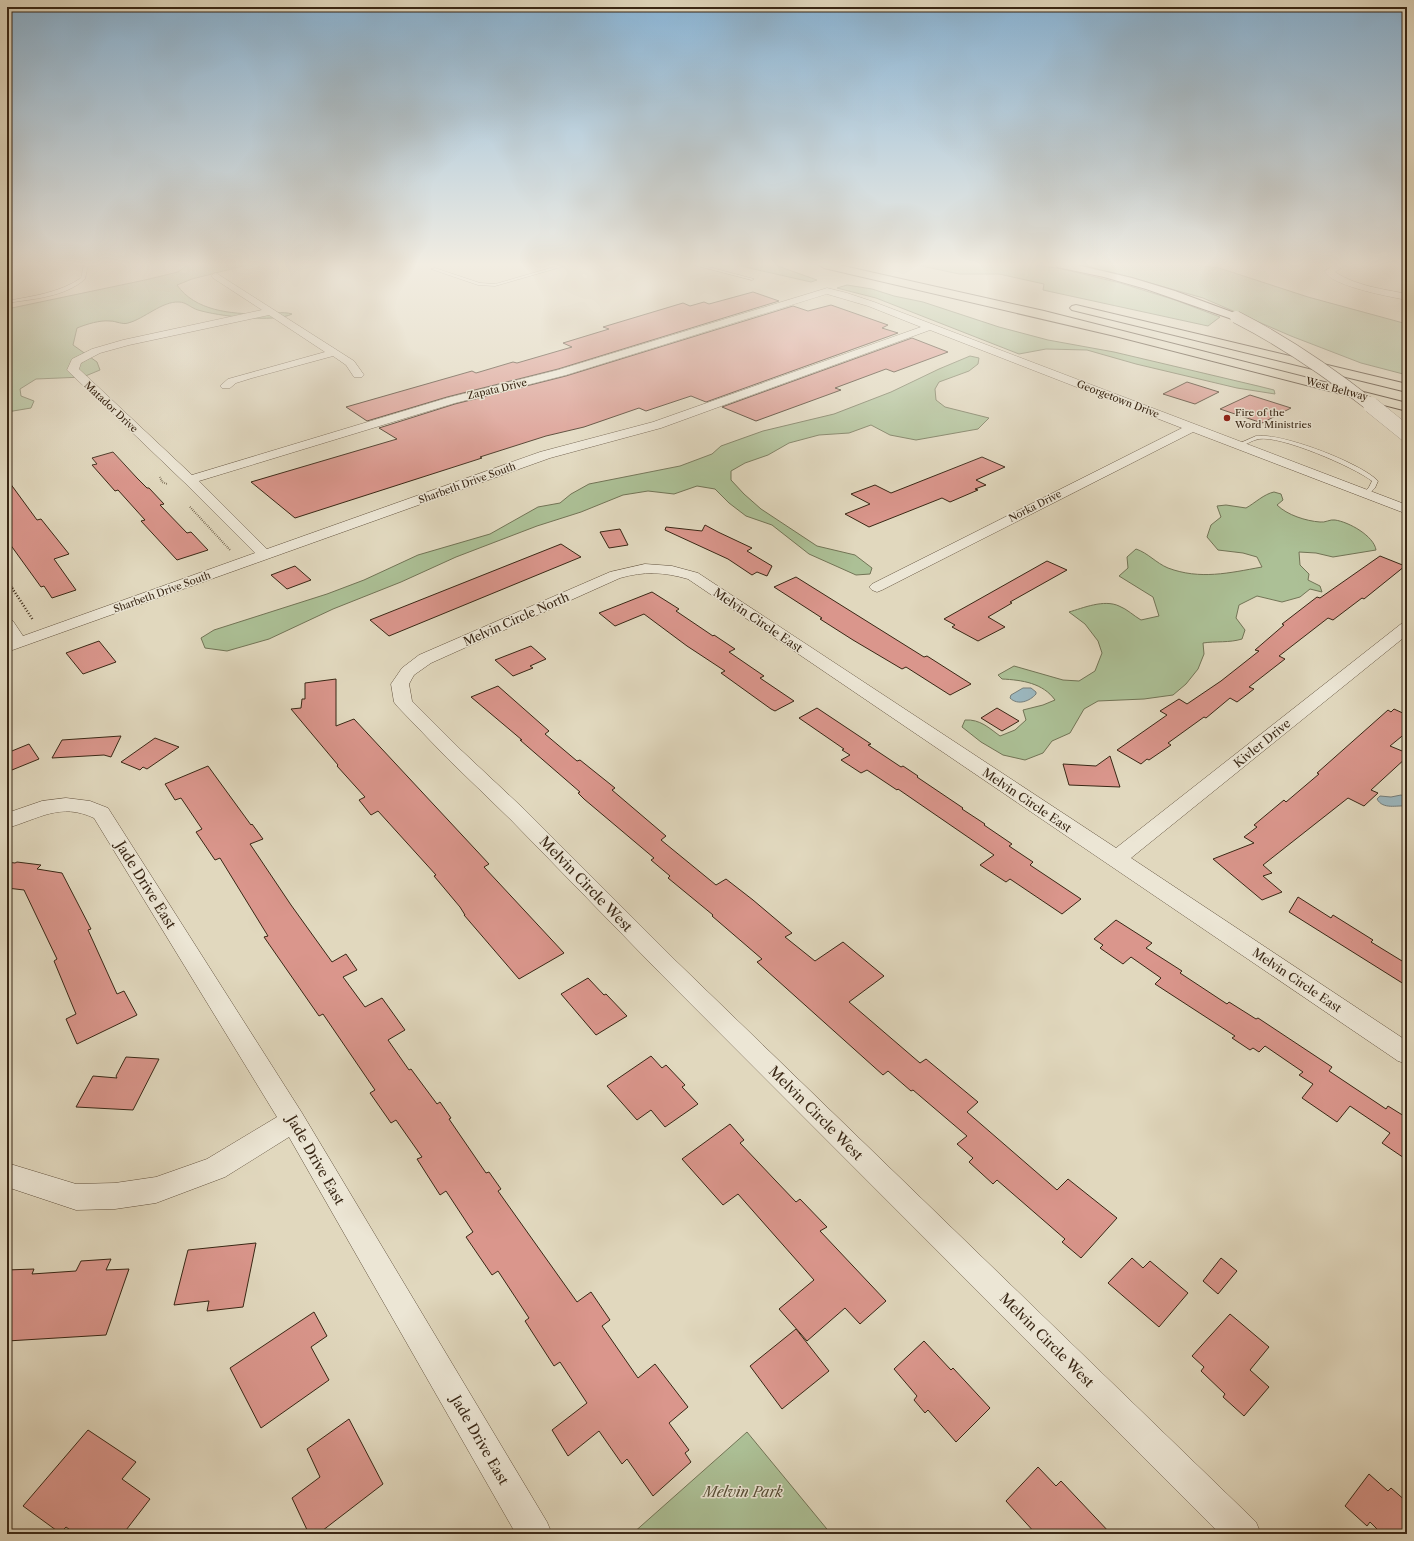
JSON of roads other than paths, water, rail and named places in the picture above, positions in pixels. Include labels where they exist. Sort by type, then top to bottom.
[{"type":"highway","name":"West Beltway","points":[[1134,337],[1407,407]]},
{"type":"highway","name":"West Beltway","points":[[1195,337],[1407,388]]},
{"type":"street","name":"Matador Drive","points":[[152,337],[96,351],[76,361],[73,370],[190,480],[265,555]]},
{"type":"street","points":[[307,337],[350,363],[358,375]]},
{"type":"street","name":"Zapata Drive","points":[[190,480],[451,400],[562,373],[679,337]]},
{"type":"street","name":"Sharbeth Drive South","points":[[14,645],[545,455],[657,425],[905,337]]},
{"type":"street","name":"Georgetown Drive","points":[[954,337],[1407,510]]},
{"type":"street","points":[[1274,337],[1306,357],[1407,434]]},
{"type":"street","points":[[226,386],[232,381],[248,376],[333,353]]},
{"type":"street","name":"Norka Drive","points":[[877,587],[1194,428]]},
{"type":"street","name":"Melvin Circle North","points":[[400,684],[408,672],[425,659],[615,575],[640,568]]},
{"type":"street","name":"Melvin Circle East","points":[[640,568],[663,568],[693,576],[1407,1054]]},
{"type":"street","points":[[7,624],[14,645]]},
{"type":"street","name":"Kivler Drive","points":[[1116,859],[1407,627]]},
{"type":"street","name":"Melvin Circle West","points":[[400,684],[403,702],[454,754],[518,815],[668,967],[1244,1534]]},
{"type":"street","name":"Jade Drive East","points":[[7,821],[49,806],[78,804],[92,808],[101,813],[293,1121],[535,1534]]},
{"type":"street","points":[[7,1175],[76,1197],[115,1196],[156,1190],[216,1168],[293,1121]]},
{"type":"lane","points":[[1239,445],[1258,437],[1270,437],[1349,464],[1368,473],[1375,481],[1372,488],[1366,494]]},
{"type":"water","points":[[1023,688],[1031,688],[1036,692],[1036,694],[1031,699],[1024,702],[1017,702],[1010,698],[1011,695]]},
{"type":"water","points":[[1401,795],[1407,797],[1407,806],[1386,806],[1377,799],[1380,796],[1391,797]]},
{"type":"place","name":"Fire of the Word Ministries","points":[[1227,418]]},
{"type":"park label","name":"Melvin Park","points":[[743,1492]]}]
